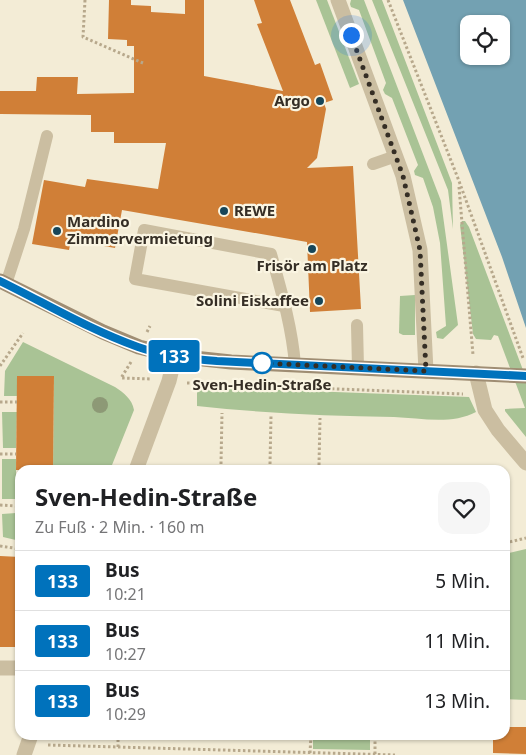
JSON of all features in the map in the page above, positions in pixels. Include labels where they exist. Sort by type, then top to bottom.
[{"type":"street","points":[[338,0],[403,176],[420,250],[426,371]]},
{"type":"street","points":[[3,282],[112,336],[139,347],[175,356],[203,360],[426,371],[475,368],[519,375]]},
{"type":"street","points":[[138,465],[161,405],[175,356]]},
{"type":"street","points":[[475,368],[485,410],[498,430],[526,463]]},
{"type":"street","points":[[0,668],[15,668]]},
{"type":"street","points":[[24,755],[29,740]]},
{"type":"lane","points":[[3,282],[24,229],[47,136]]},
{"type":"lane","points":[[373,164],[396,156]]},
{"type":"lane","points":[[284,306],[135,279],[144,230],[272,254],[284,306],[293,346],[294,365]]},
{"type":"lane","points":[[357,325],[358,368]]},
{"type":"path","points":[[85,0],[83,38],[143,63]]},
{"type":"path","points":[[388,0],[459,181],[526,366]]},
{"type":"path","points":[[459,181],[475,368]]},
{"type":"path","points":[[0,366],[23,333]]},
{"type":"path","points":[[133,357],[121,378],[147,379]]},
{"type":"path","points":[[189,383],[480,394]]},
{"type":"path","points":[[0,402],[17,402]]},
{"type":"path","points":[[221,464],[222,413]]},
{"type":"path","points":[[270,464],[271,416]]},
{"type":"path","points":[[319,465],[320,418]]},
{"type":"path","points":[[0,454],[16,454]]},
{"type":"path","points":[[0,506],[15,506]]},
{"type":"path","points":[[510,541],[526,538]]},
{"type":"path","points":[[0,546],[15,548]]},
{"type":"path","points":[[118,740],[118,747]]},
{"type":"path","points":[[310,753],[311,740]]},
{"type":"path","points":[[375,740],[375,754]]},
{"type":"path","points":[[48,745],[209,753],[395,755]]},
{"type":"green space","points":[[316,0],[327,0],[359,84],[350,88]]},
{"type":"green space","points":[[351,0],[364,0],[441,201],[458,325],[443,339],[437,338],[436,332],[446,326],[440,243],[433,207],[423,178],[415,175],[414,171],[418,165],[392,98],[385,94],[383,90],[386,83],[359,10],[351,7]]},
{"type":"green space","points":[[372,0],[382,0],[452,183],[453,229],[448,190]]},
{"type":"green space","points":[[462,221],[465,221],[469,227],[526,378],[526,437],[505,411],[505,409],[525,408],[498,336],[494,335],[491,340],[476,339],[473,334],[460,225]]},
{"type":"green space","points":[[415,295],[415,335],[403,335],[399,333],[400,296]]},
{"type":"green space","points":[[23,342],[115,387],[124,394],[129,399],[134,410],[112,465],[53,465],[54,377],[17,396],[4,396],[5,371]]},
{"type":"green space","points":[[197,387],[469,397],[476,412],[457,418],[436,420],[295,414],[197,406]]},
{"type":"green space","points":[[2,412],[17,412],[16,448],[3,448]]},
{"type":"green space","points":[[2,459],[16,459],[15,499],[2,499]]},
{"type":"green space","points":[[15,513],[15,540],[3,537],[2,514]]},
{"type":"green space","points":[[526,549],[526,700],[510,699],[510,553]]},
{"type":"green space","points":[[313,740],[370,740],[370,750],[313,749]]},
{"type":"water","points":[[403,0],[526,0],[526,328],[502,257]]},
{"type":"building","points":[[109,0],[131,0],[131,5],[151,6],[151,12],[185,14],[185,0],[204,0],[204,76],[283,91],[257,24],[262,23],[254,0],[290,0],[315,65],[320,63],[333,100],[324,103],[326,109],[317,158],[307,168],[353,166],[361,309],[310,312],[307,242],[122,210],[115,248],[71,240],[69,250],[32,244],[44,180],[85,187],[87,179],[158,189],[166,143],[114,143],[114,132],[91,132],[91,115],[0,114],[0,91],[36,91],[37,77],[78,77],[77,94],[134,93],[134,46],[127,46],[127,40],[108,39]]},
{"type":"building","points":[[17,376],[54,376],[53,465],[16,465]]},
{"type":"building","points":[[0,556],[15,557],[15,647],[0,647]]},
{"type":"building","points":[[510,727],[526,727],[526,754],[493,753],[493,740],[510,740]]},
{"type":"bus line","name":"133","points":[[0,281],[103,332],[139,347],[175,356],[217,361],[526,376]]},
{"type":"place","name":"Argo","points":[[320,101]]},
{"type":"place","name":"REWE","points":[[224,211]]},
{"type":"place","name":"Mardino Zimmervermietung","points":[[57,231]]},
{"type":"place","name":"Frisör am Platz","points":[[312,249]]},
{"type":"place","name":"Solini Eiskaffee","points":[[319,301]]},
{"type":"place","name":"Sven-Hedin-Straße","points":[[262,363]]},
{"type":"route","points":[[262,363],[426,371],[420,250],[403,176],[351,35]]}]
